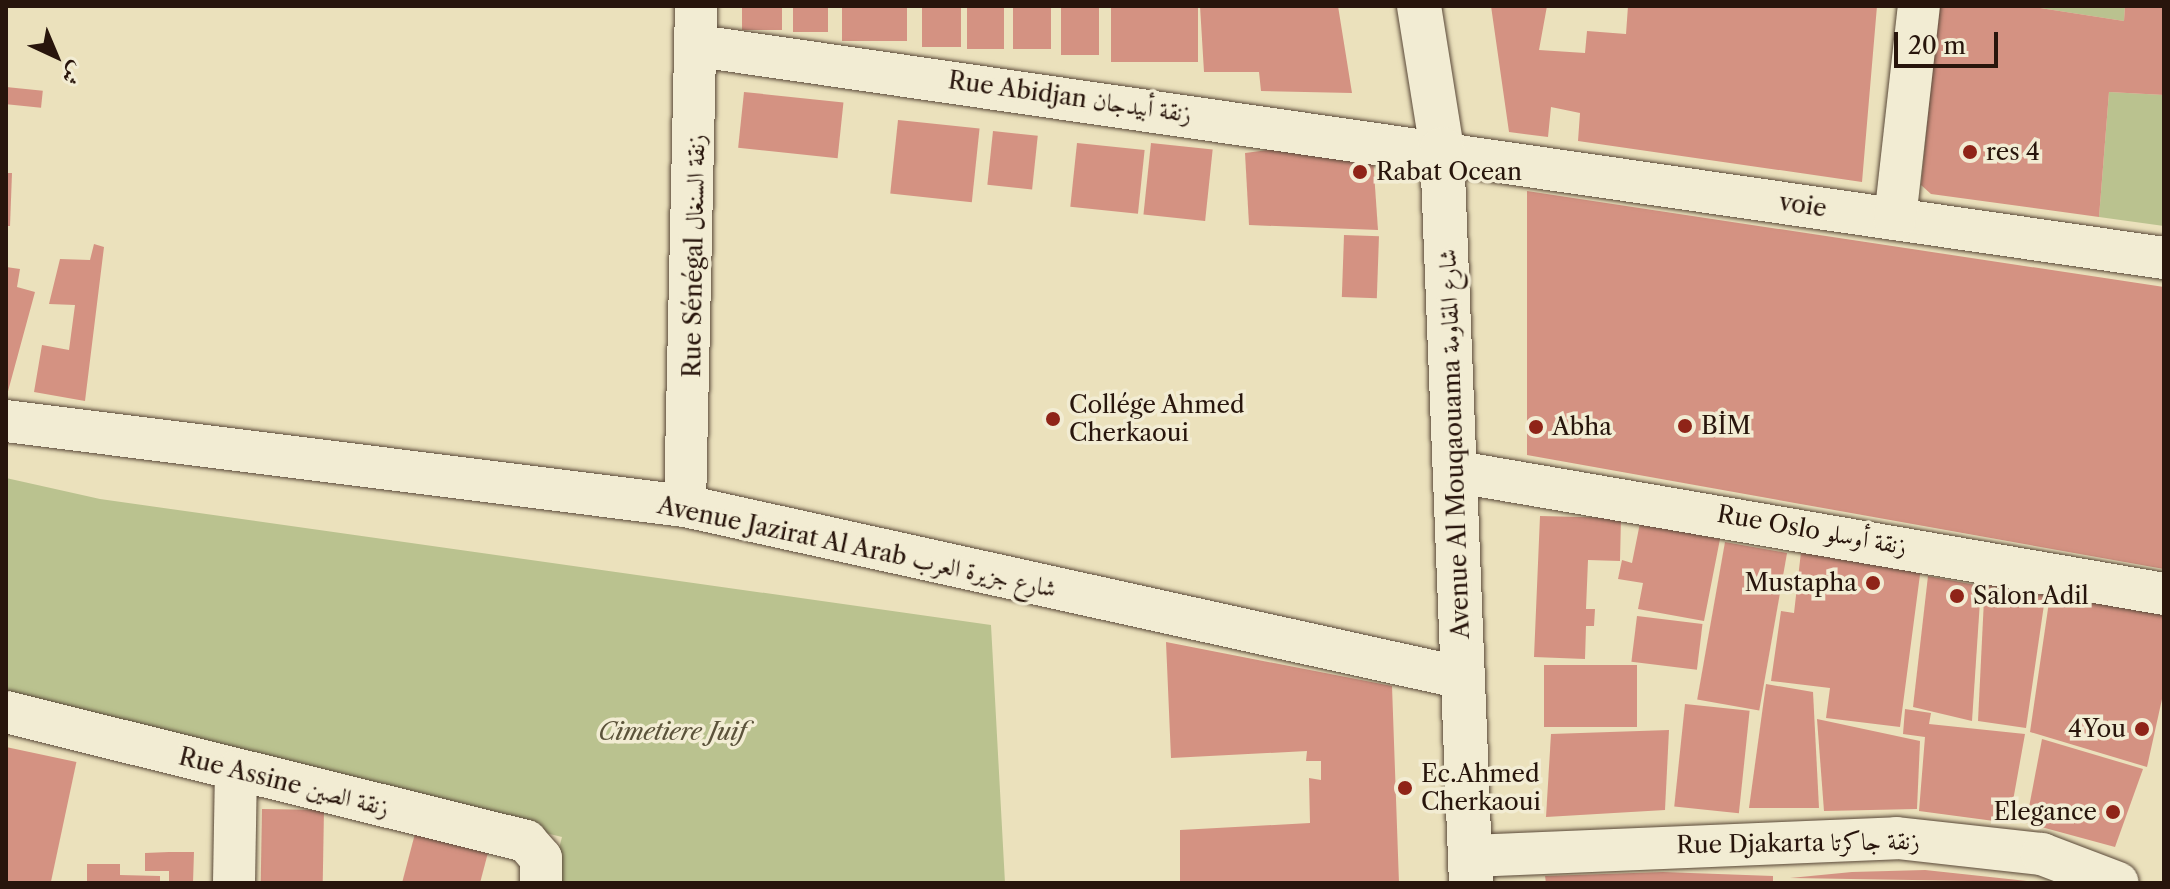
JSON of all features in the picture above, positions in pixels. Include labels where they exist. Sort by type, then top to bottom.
[{"type":"street","name":"Avenue Al Mouqaouama شارع المقاومة","points":[[1419,6],[1442,149],[1458,472],[1471,869]]},
{"type":"street","points":[[1895,219],[1919,6]]},
{"type":"street","name":"Rue Abidjan زنقة أبيدجان","points":[[697,26],[1442,149]]},
{"type":"street","name":"Rue Sénégal زنقة السنغال","points":[[685,506],[697,26]]},
{"type":"street","name":"voie","points":[[1442,149],[2164,258]]},
{"type":"street","name":"Avenue Jazirat Al Arab شارع جزيرة العرب","points":[[6,421],[685,506],[1463,678]]},
{"type":"street","name":"Rue Oslo زنقة أوسلو","points":[[1458,472],[2164,594]]},
{"type":"street","name":"Rue Assine زنقة الصين","points":[[6,712],[526,841],[543,877]]},
{"type":"street","points":[[234,883],[236,771]]},
{"type":"street","name":"Rue Djakarta زنقة جاكرتا","points":[[1471,869],[1897,838],[2042,854],[2118,883]]},
{"type":"green space","points":[[2028,6],[2125,6],[2124,21]]},
{"type":"green space","points":[[2109,92],[2164,95],[2164,226],[2099,217]]},
{"type":"green space","name":"Cimetiere Juif","points":[[6,478],[100,499],[991,625],[1005,883],[550,883],[562,837],[6,701]]},
{"type":"building","points":[[742,6],[782,6],[782,30],[742,30]]},
{"type":"building","points":[[793,6],[828,6],[828,32],[793,32]]},
{"type":"building","points":[[842,6],[907,6],[907,41],[842,41]]},
{"type":"building","points":[[922,6],[961,6],[961,47],[922,47]]},
{"type":"building","points":[[967,6],[1004,6],[1004,49],[967,49]]},
{"type":"building","points":[[1013,6],[1051,6],[1051,49],[1013,49]]},
{"type":"building","points":[[1061,6],[1099,6],[1099,55],[1061,55]]},
{"type":"building","points":[[1111,6],[1198,6],[1198,62],[1111,62]]},
{"type":"building","points":[[1200,6],[1338,6],[1352,93],[1261,91],[1259,72],[1204,72]]},
{"type":"building","points":[[1491,6],[1547,6],[1539,50],[1585,53],[1587,31],[1626,34],[1628,6],[1877,6],[1862,182],[1578,141],[1580,113],[1551,107],[1548,137],[1509,132]]},
{"type":"building","points":[[1939,6],[2028,6],[2124,21],[2125,6],[2164,8],[2164,95],[2109,92],[2099,217],[1931,194],[1921,185]]},
{"type":"building","points":[[6,87],[43,91],[41,108],[6,104]]},
{"type":"building","points":[[744,92],[843,102],[838,158],[738,148]]},
{"type":"building","points":[[898,120],[980,129],[972,202],[890,194]]},
{"type":"building","points":[[993,131],[1038,136],[1032,189],[987,185]]},
{"type":"building","points":[[1077,143],[1145,150],[1138,214],[1070,207]]},
{"type":"building","points":[[1151,143],[1213,149],[1205,221],[1143,215]]},
{"type":"building","points":[[1275,149],[1373,158],[1378,230],[1249,225],[1245,153]]},
{"type":"building","points":[[6,173],[12,173],[10,226],[6,226]]},
{"type":"building","points":[[1527,191],[2164,287],[2164,569],[1527,455]]},
{"type":"building","points":[[1344,235],[1379,236],[1377,298],[1342,297]]},
{"type":"building","points":[[94,244],[104,247],[85,401],[34,392],[42,345],[69,350],[75,305],[49,304],[60,259],[90,260]]},
{"type":"building","points":[[6,267],[20,269],[17,287],[35,292],[7,395]]},
{"type":"building","points":[[1540,516],[1621,518],[1620,561],[1588,560],[1586,609],[1595,609],[1594,626],[1586,626],[1585,659],[1534,657]]},
{"type":"building","points":[[1640,523],[1720,539],[1704,621],[1638,609],[1643,583],[1618,579],[1622,560],[1632,563]]},
{"type":"building","points":[[1725,542],[1787,553],[1759,711],[1697,700]]},
{"type":"building","points":[[1801,552],[1921,567],[1900,727],[1826,718],[1830,688],[1771,681],[1781,611],[1794,613]]},
{"type":"building","points":[[1928,576],[1981,586],[1972,721],[1913,707]]},
{"type":"building","points":[[1985,579],[2046,591],[2026,728],[1978,721]]},
{"type":"building","points":[[2050,595],[2164,615],[2164,690],[2147,767],[2030,732]]},
{"type":"building","points":[[1637,616],[1703,624],[1697,670],[1631,662]]},
{"type":"building","points":[[1166,642],[1392,686],[1399,883],[1180,883],[1180,830],[1310,823],[1309,778],[1321,780],[1321,761],[1306,761],[1307,751],[1171,758]]},
{"type":"building","points":[[1544,665],[1637,665],[1637,727],[1544,727]]},
{"type":"building","points":[[1766,684],[1813,692],[1819,808],[1749,808]]},
{"type":"building","points":[[1685,704],[1750,711],[1739,813],[1674,806]]},
{"type":"building","points":[[1905,709],[1931,713],[1929,724],[2025,734],[2009,823],[1919,811],[1925,737],[1903,734]]},
{"type":"building","points":[[1817,719],[1920,741],[1917,809],[1824,811]]},
{"type":"building","points":[[1669,730],[1665,810],[1546,817],[1551,734]]},
{"type":"building","points":[[2042,739],[2143,769],[2115,847],[2026,823]]},
{"type":"building","points":[[6,747],[76,762],[51,883],[6,883]]},
{"type":"building","points":[[262,809],[324,810],[323,883],[261,883]]},
{"type":"building","points":[[417,826],[490,845],[480,883],[402,883]]},
{"type":"building","points":[[194,852],[193,883],[169,883],[169,871],[145,871],[145,853]]},
{"type":"building","points":[[87,864],[120,864],[120,875],[160,876],[160,883],[87,883]]},
{"type":"building","points":[[1925,870],[2037,882],[1790,878],[1852,872]]},
{"type":"building","points":[[1663,872],[1773,876],[1773,883],[1546,883],[1545,876]]},
{"type":"place","name":"res 4","points":[[1970,152]]},
{"type":"place","name":"Rabat Ocean","points":[[1360,172]]},
{"type":"place","name":"Collége Ahmed Cherkaoui","points":[[1053,419]]},
{"type":"place","name":"BİM","points":[[1685,426]]},
{"type":"place","name":"Abha","points":[[1536,427]]},
{"type":"place","name":"Mustapha","points":[[1873,583]]},
{"type":"place","name":"Salon Adil","points":[[1957,596]]},
{"type":"place","name":"4You","points":[[2142,729]]},
{"type":"place","name":"Ec.Ahmed Cherkaoui","points":[[1405,788]]},
{"type":"place","name":"Elegance","points":[[2113,812]]}]
